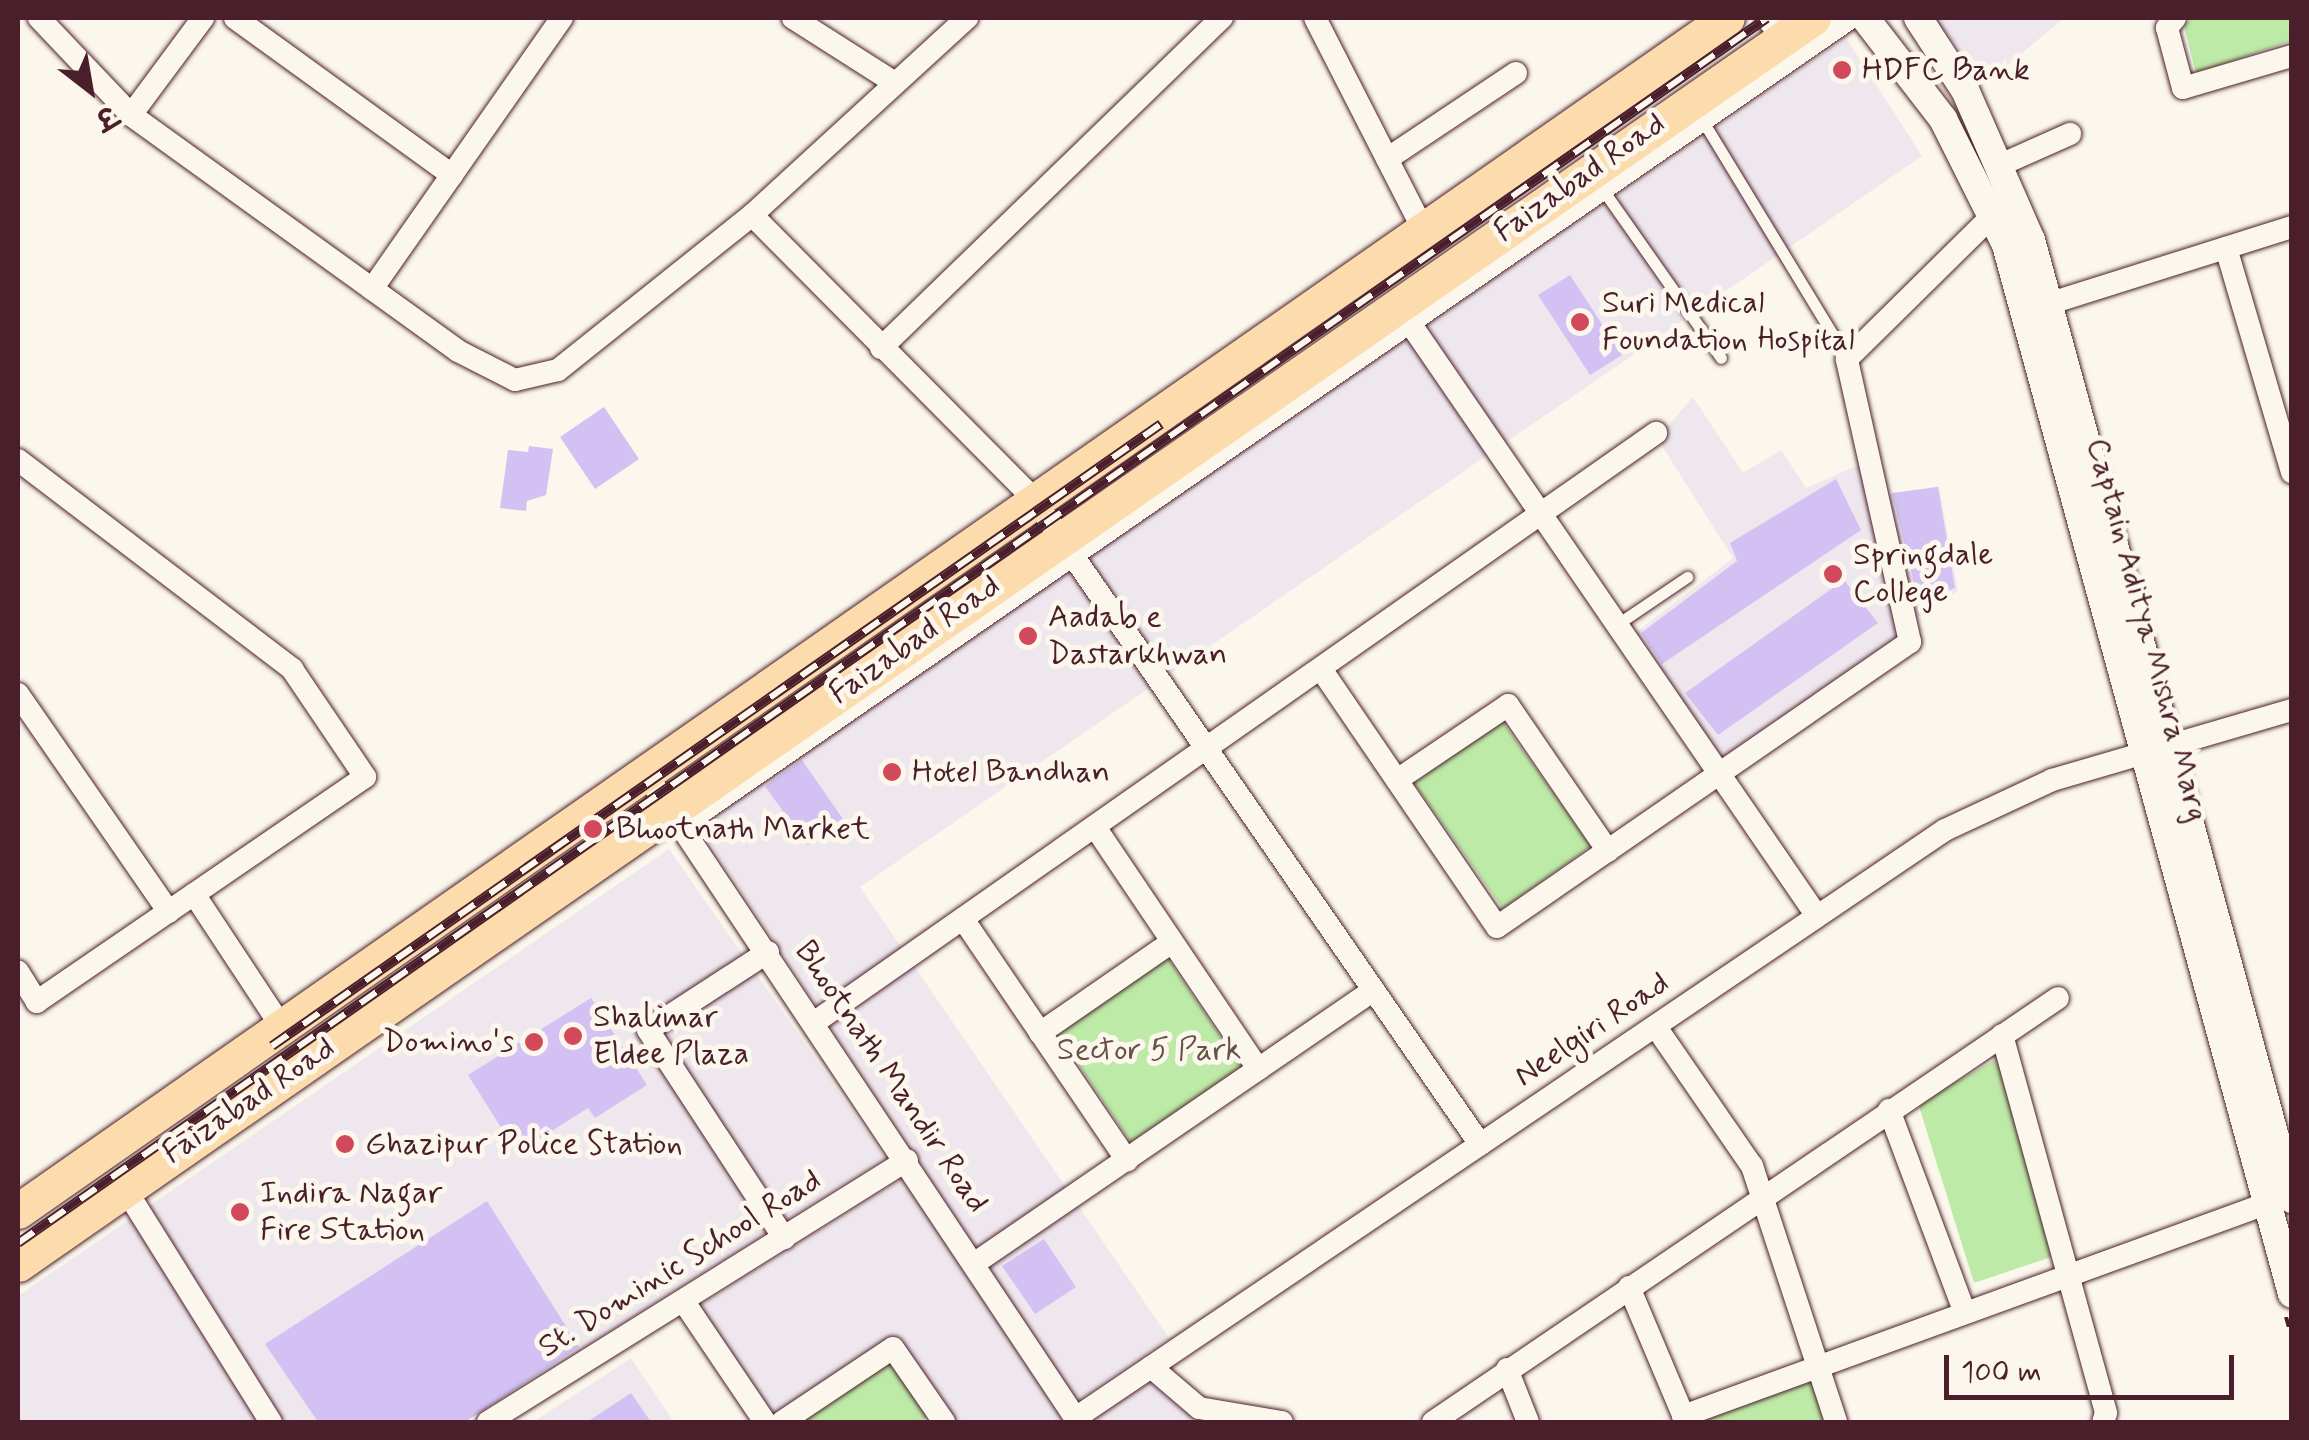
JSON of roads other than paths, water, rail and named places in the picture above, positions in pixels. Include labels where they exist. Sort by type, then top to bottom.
[{"type":"main road","name":"Faizabad Road","points":[[18,1211],[1422,226],[1728,18]]},
{"type":"main road","name":"Faizabad Road","points":[[18,1264],[161,1161],[678,817],[1403,314],[1775,28],[1813,18]]},
{"type":"street","points":[[39,18],[132,115],[458,351],[514,380],[558,370],[752,215],[967,18]]},
{"type":"street","points":[[132,115],[203,18]]},
{"type":"street","points":[[235,18],[452,175]]},
{"type":"street","points":[[793,18],[896,83]]},
{"type":"street","points":[[881,348],[1222,18]]},
{"type":"street","points":[[1315,18],[1422,226]]},
{"type":"street","points":[[1817,916],[1403,314],[1603,190],[1850,18]]},
{"type":"street","name":"Captain Aditya Mishra Marg","points":[[1865,18],[1943,119],[1994,214],[2036,308],[2283,1199],[2292,1294]]},
{"type":"street","name":"Captain Aditya Mishra Marg","points":[[1918,18],[1965,90],[2031,240],[2036,308]]},
{"type":"street","points":[[2175,18],[2167,28],[2184,88],[2292,56]]},
{"type":"street","points":[[372,289],[452,175],[550,22]]},
{"type":"street","points":[[1387,158],[1516,72]]},
{"type":"street","points":[[1998,166],[2070,134]]},
{"type":"street","points":[[1322,669],[1498,927],[1910,642],[1847,359],[1994,214]]},
{"type":"street","points":[[752,215],[1033,498],[1480,1144]]},
{"type":"street","points":[[2036,308],[2292,227]]},
{"type":"street","points":[[2226,248],[2281,396],[2292,472]]},
{"type":"street","points":[[815,1022],[1656,433]]},
{"type":"street","points":[[18,460],[292,669],[365,777],[38,1002],[18,972]]},
{"type":"street","points":[[18,694],[169,912]]},
{"type":"street","points":[[1398,780],[1508,705],[1608,850]]},
{"type":"street","name":"Neelgiri Road","points":[[1078,1420],[1944,830],[2052,780],[2292,710]]},
{"type":"street","name":"Bhootnath Mandir Road","points":[[644,771],[1078,1420]]},
{"type":"street","points":[[1095,827],[1258,1069]]},
{"type":"street","points":[[194,894],[280,1026]]},
{"type":"street","points":[[963,919],[1127,1160]]},
{"type":"street","points":[[1040,1033],[1172,942]]},
{"type":"street","points":[[768,952],[648,1030],[784,1238]]},
{"type":"street","points":[[975,1263],[1374,990]]},
{"type":"street","points":[[1432,1422],[2058,998]]},
{"type":"street","points":[[1656,1026],[1752,1166],[1836,1422]]},
{"type":"street","points":[[2002,1036],[2068,1274],[2103,1422]]},
{"type":"street","points":[[1890,1110],[1964,1311]]},
{"type":"street","points":[[138,1126],[161,1161]]},
{"type":"street","name":"St. Dominic School Road","points":[[488,1422],[907,1160]]},
{"type":"street","points":[[124,1187],[271,1422]]},
{"type":"street","points":[[1629,1287],[1685,1419],[1964,1311],[2283,1199]]},
{"type":"street","points":[[684,1302],[765,1422]]},
{"type":"street","points":[[782,1422],[894,1348],[944,1422]]},
{"type":"street","points":[[1151,1367],[1199,1408],[1282,1422]]},
{"type":"street","points":[[1507,1369],[1528,1422]]},
{"type":"lane","points":[[1702,118],[1836,340]]},
{"type":"lane","points":[[1603,190],[1721,358]]},
{"type":"lane","points":[[1616,625],[1687,577]]},
{"type":"railway","points":[[18,1243],[1767,18]]},
{"type":"railway","points":[[272,1046],[1161,424]]},
{"type":"place","name":"HDFC Bank","points":[[1842,70]]},
{"type":"place","name":"Suri Medical Foundation Hospital","points":[[1580,322]]},
{"type":"place","name":"Springdale College","points":[[1833,574]]},
{"type":"place","name":"Aadab e Dastarkhwan","points":[[1028,636]]},
{"type":"place","name":"Hotel Bandhan","points":[[892,772]]},
{"type":"place","name":"Bhootnath Market","points":[[593,829]]},
{"type":"place","name":"Shalimar Eldee Plaza","points":[[573,1036]]},
{"type":"place","name":"Domino's","points":[[534,1042]]},
{"type":"place","name":"Ghazipur Police Station","points":[[345,1144]]},
{"type":"place","name":"Indira Nagar Fire Station","points":[[240,1212]]},
{"type":"park label","name":"Sector 5 Park","points":[[1149,1050]]}]
